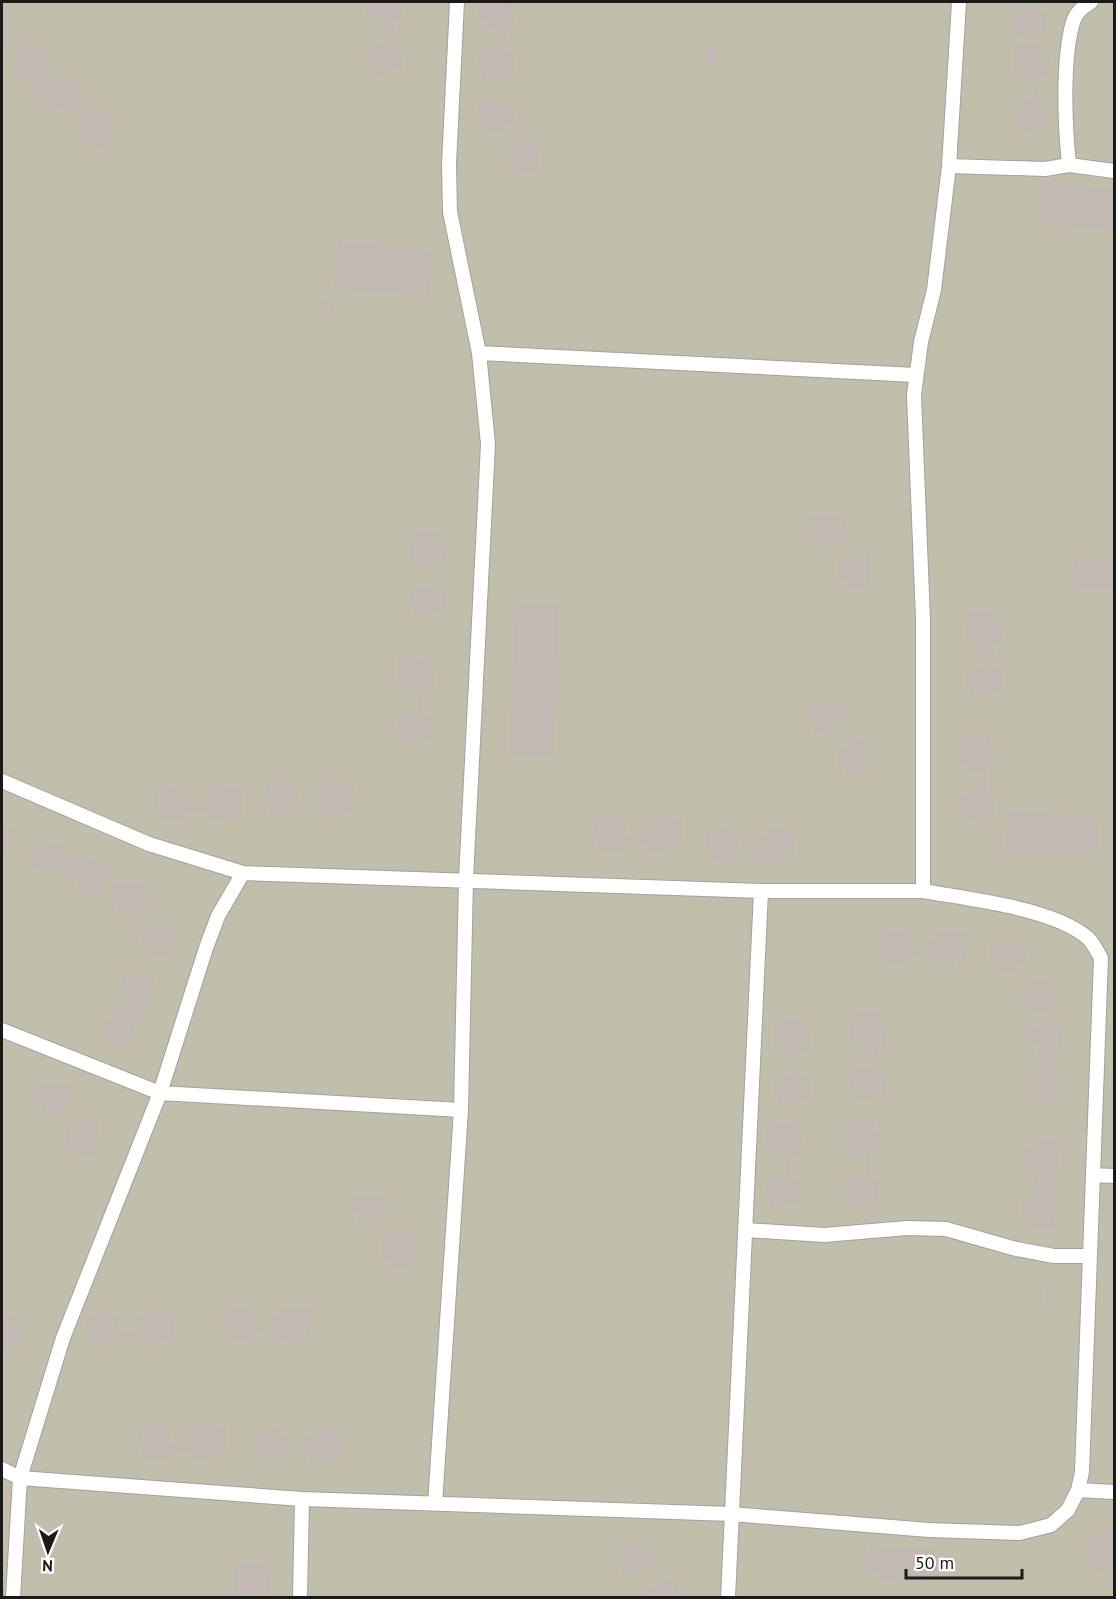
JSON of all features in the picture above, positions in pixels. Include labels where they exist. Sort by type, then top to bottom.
[{"type":"street","points":[[435,1504],[462,1110],[466,879],[488,444],[479,353],[450,212],[449,164],[457,2]]},
{"type":"street","points":[[923,891],[923,619],[914,443],[916,375],[921,342],[934,290],[949,166],[959,2]]},
{"type":"street","points":[[1069,165],[1066,135],[1070,41],[1079,10],[1091,2]]},
{"type":"street","points":[[949,166],[1045,169],[1069,165],[1114,171]]},
{"type":"street","points":[[479,353],[916,375]]},
{"type":"street","points":[[2,781],[149,844],[243,873],[761,891],[923,891],[1024,911],[1071,926],[1090,940],[1108,958],[1089,1256],[1083,1472],[1078,1490],[1068,1510],[1052,1526],[1020,1533],[929,1530],[731,1514],[302,1499],[20,1479],[2,1469]]},
{"type":"street","points":[[13,1598],[20,1479],[63,1338],[160,1093],[214,927],[229,895],[243,873]]},
{"type":"street","points":[[728,1598],[761,891]]},
{"type":"street","points":[[2,1030],[160,1093],[462,1110]]},
{"type":"street","points":[[1094,1175],[1114,1176]]},
{"type":"street","points":[[746,1230],[824,1235],[907,1228],[946,1229],[1016,1249],[1054,1256],[1089,1256]]},
{"type":"street","points":[[1078,1490],[1114,1492]]},
{"type":"street","points":[[300,1598],[302,1499]]},
{"type":"shaded area","points":[[2,2],[1114,2],[1114,1597],[2,1597]]},
{"type":"building","points":[[367,2],[403,2],[402,22],[394,22],[392,46],[403,47],[402,71],[389,70],[388,76],[371,75],[371,65],[367,65],[368,48],[373,49],[373,43],[388,44],[388,26],[373,25],[374,18],[366,18]]},
{"type":"building","points":[[479,2],[509,2],[508,5],[515,5],[514,26],[506,26],[504,50],[514,51],[513,75],[500,74],[500,80],[482,79],[483,69],[478,68],[479,52],[485,53],[485,47],[499,48],[500,30],[485,29],[485,22],[478,21]]},
{"type":"building","points":[[1032,2],[1037,2],[1037,10],[1047,11],[1046,35],[1033,34],[1032,40],[1015,38],[1015,28],[1011,28],[1012,12],[1017,13],[1017,7],[1032,8]]},
{"type":"building","points":[[2,10],[17,27],[10,33],[26,51],[34,44],[50,62],[41,71],[44,75],[31,86],[24,79],[21,82],[10,70],[14,67],[11,62],[21,53],[10,40],[2,47]]},
{"type":"building","points":[[1015,43],[1044,45],[1043,57],[1050,57],[1048,79],[1040,78],[1039,102],[1049,103],[1048,127],[1035,126],[1035,132],[1017,131],[1018,121],[1013,121],[1014,105],[1019,105],[1019,99],[1034,100],[1035,82],[1020,82],[1020,74],[1013,74]]},
{"type":"building","points":[[705,47],[716,49],[714,64],[703,62]]},
{"type":"building","points":[[56,71],[64,80],[69,76],[83,92],[77,97],[93,115],[101,109],[117,127],[107,135],[111,139],[98,151],[91,143],[88,146],[77,135],[81,131],[77,127],[88,117],[76,104],[65,114],[60,108],[54,113],[34,90]]},
{"type":"building","points":[[478,101],[515,103],[514,126],[506,125],[506,133],[484,133],[485,120],[481,120],[477,114]]},
{"type":"building","points":[[527,137],[539,137],[538,174],[516,174],[516,166],[508,166],[508,155],[512,154],[508,154],[508,145],[521,145],[521,141]]},
{"type":"building","points":[[1040,180],[1114,189],[1114,231],[1041,224]]},
{"type":"building","points":[[338,241],[433,250],[429,297],[334,290]]},
{"type":"building","points":[[320,299],[334,301],[333,314],[319,313]]},
{"type":"building","points":[[809,515],[846,517],[844,540],[837,539],[836,548],[825,547],[825,537],[824,547],[815,547],[815,534],[808,528]]},
{"type":"building","points":[[412,530],[441,531],[440,543],[447,544],[445,565],[437,564],[436,589],[446,590],[445,613],[432,613],[432,618],[414,617],[415,607],[410,607],[411,591],[416,592],[416,586],[431,586],[432,569],[417,568],[417,560],[410,560]]},
{"type":"building","points":[[857,551],[870,551],[869,588],[847,588],[847,580],[838,580],[839,569],[843,568],[838,568],[839,559],[852,559],[852,555]]},
{"type":"building","points":[[1074,558],[1114,562],[1114,590],[1072,586]]},
{"type":"building","points":[[516,602],[559,604],[553,758],[509,756]]},
{"type":"building","points":[[968,610],[997,611],[996,623],[1003,624],[1002,645],[994,644],[992,669],[1003,669],[1001,693],[988,693],[988,698],[970,697],[971,687],[966,687],[967,671],[973,671],[973,666],[987,666],[988,649],[973,648],[973,640],[966,640]]},
{"type":"building","points":[[399,656],[428,658],[427,670],[434,670],[433,691],[424,691],[423,715],[433,716],[432,740],[419,739],[419,745],[401,744],[402,734],[397,733],[398,718],[403,718],[404,712],[418,713],[419,695],[404,694],[404,687],[397,686]]},
{"type":"building","points":[[807,703],[845,705],[843,727],[836,727],[835,735],[824,735],[825,731],[823,735],[814,734],[815,722],[807,716]]},
{"type":"building","points":[[961,734],[990,735],[989,747],[996,747],[995,769],[986,768],[985,793],[995,793],[994,817],[981,817],[981,822],[963,821],[964,811],[959,811],[960,795],[965,795],[966,789],[980,790],[981,773],[966,772],[966,764],[959,764]]},
{"type":"building","points":[[856,739],[869,739],[868,776],[846,776],[846,768],[838,768],[838,757],[842,756],[838,756],[838,746],[851,747]]},
{"type":"building","points":[[276,781],[293,782],[292,787],[298,788],[297,802],[315,803],[316,788],[323,788],[324,781],[354,783],[352,812],[340,811],[340,818],[319,816],[319,808],[295,807],[294,817],[270,816],[271,803],[265,802],[266,785],[276,786]]},
{"type":"building","points":[[166,785],[182,786],[181,791],[187,792],[186,806],[204,807],[205,792],[213,792],[213,785],[243,787],[241,816],[230,815],[229,822],[208,820],[208,812],[184,811],[183,821],[159,820],[160,807],[154,807],[155,789],[165,790]]},
{"type":"building","points":[[1009,810],[1097,817],[1099,855],[1004,858]]},
{"type":"building","points":[[605,816],[621,817],[620,822],[626,822],[625,837],[643,838],[644,823],[651,823],[652,816],[682,818],[681,847],[669,846],[668,853],[647,852],[647,843],[623,842],[622,852],[598,851],[599,838],[593,837],[594,820],[604,820]]},
{"type":"building","points":[[2,824],[18,831],[10,852],[4,849],[2,856]]},
{"type":"building","points":[[718,828],[734,829],[733,834],[739,834],[738,849],[756,850],[757,835],[764,835],[765,828],[795,830],[794,859],[781,858],[781,865],[760,863],[760,855],[736,854],[735,864],[711,862],[712,850],[706,849],[707,832],[717,832]]},
{"type":"building","points":[[37,839],[61,844],[69,857],[91,857],[110,870],[94,896],[77,887],[79,880],[53,867],[51,876],[29,866]]},
{"type":"building","points":[[111,883],[149,885],[147,907],[140,907],[139,915],[128,915],[127,910],[127,915],[118,914],[118,902],[111,896]]},
{"type":"building","points":[[160,919],[173,919],[172,956],[150,956],[150,948],[142,947],[142,937],[146,936],[141,936],[142,926],[155,926]]},
{"type":"building","points":[[891,931],[906,932],[906,937],[912,937],[911,952],[929,953],[930,938],[937,938],[938,931],[968,933],[966,962],[954,961],[954,968],[933,966],[933,958],[909,957],[908,967],[884,965],[885,953],[879,952],[880,935],[890,935]]},
{"type":"building","points":[[991,942],[1027,943],[1026,965],[1018,965],[1017,973],[1007,973],[1006,963],[1006,973],[996,973],[997,960],[990,960]]},
{"type":"building","points":[[123,973],[154,977],[151,1001],[146,1001],[133,1029],[137,1039],[124,1051],[106,1045],[109,1039],[100,1036],[105,1020],[114,1020],[126,996],[121,990]]},
{"type":"building","points":[[1051,978],[1051,1014],[1028,1014],[1028,1006],[1020,1006],[1020,995],[1024,995],[1020,994],[1020,985],[1033,985],[1033,979]]},
{"type":"building","points":[[852,1012],[881,1013],[881,1025],[887,1025],[886,1047],[878,1046],[876,1071],[887,1071],[885,1095],[873,1095],[872,1100],[854,1099],[855,1089],[850,1089],[851,1073],[857,1073],[857,1067],[871,1068],[872,1051],[857,1050],[858,1042],[850,1042]]},
{"type":"building","points":[[775,1017],[805,1019],[804,1031],[810,1031],[809,1052],[801,1052],[800,1076],[810,1077],[809,1101],[796,1100],[796,1106],[778,1105],[778,1095],[774,1095],[775,1079],[780,1079],[780,1073],[795,1074],[796,1057],[780,1056],[781,1048],[774,1048]]},
{"type":"building","points":[[1038,1021],[1063,1022],[1062,1047],[1057,1054],[1056,1074],[1060,1080],[1059,1104],[1035,1103],[1036,1096],[1027,1096],[1027,1081],[1036,1082],[1038,1046],[1028,1045],[1029,1026],[1038,1026]]},
{"type":"building","points":[[36,1083],[73,1085],[72,1107],[64,1107],[64,1115],[53,1114],[53,1111],[52,1115],[42,1114],[43,1102],[35,1096]]},
{"type":"building","points":[[85,1119],[98,1119],[96,1156],[74,1155],[75,1148],[66,1148],[66,1137],[70,1136],[66,1136],[66,1126],[79,1127],[79,1122]]},
{"type":"building","points":[[845,1119],[874,1121],[873,1133],[880,1133],[879,1154],[870,1154],[869,1178],[879,1179],[878,1203],[865,1202],[865,1208],[847,1207],[848,1197],[843,1197],[844,1181],[849,1181],[850,1175],[864,1176],[865,1159],[850,1158],[850,1150],[843,1150]]},
{"type":"building","points":[[767,1121],[796,1122],[795,1134],[802,1135],[800,1156],[792,1156],[791,1180],[801,1180],[800,1205],[787,1204],[787,1209],[769,1208],[770,1198],[765,1198],[766,1182],[771,1182],[772,1176],[786,1177],[787,1160],[772,1159],[772,1151],[765,1151]]},
{"type":"building","points":[[1034,1138],[1059,1139],[1058,1165],[1050,1179],[1051,1195],[1055,1203],[1054,1229],[1030,1228],[1030,1219],[1022,1218],[1023,1200],[1033,1200],[1034,1170],[1024,1170],[1025,1147],[1033,1148]]},
{"type":"building","points":[[352,1195],[389,1197],[388,1219],[380,1219],[380,1227],[369,1227],[369,1217],[368,1227],[358,1226],[359,1214],[355,1214],[351,1208]]},
{"type":"building","points":[[401,1231],[413,1231],[413,1268],[390,1268],[391,1260],[382,1260],[382,1249],[386,1248],[382,1248],[382,1238],[395,1239],[395,1235]]},
{"type":"building","points":[[1047,1288],[1057,1289],[1056,1307],[1046,1307]]},
{"type":"building","points":[[234,1307],[250,1308],[250,1313],[256,1313],[255,1328],[273,1329],[274,1314],[281,1314],[282,1307],[312,1308],[310,1338],[298,1337],[298,1343],[277,1342],[277,1334],[253,1332],[252,1343],[228,1341],[229,1329],[223,1328],[224,1311],[234,1311]]},
{"type":"building","points":[[97,1310],[113,1311],[113,1316],[119,1316],[118,1331],[135,1332],[136,1316],[144,1317],[145,1310],[175,1312],[173,1341],[161,1340],[161,1346],[139,1345],[140,1337],[115,1336],[115,1346],[91,1344],[91,1332],[86,1331],[87,1314],[97,1314]]},
{"type":"building","points":[[8,1314],[21,1314],[20,1351],[2,1351],[2,1322]]},
{"type":"building","points":[[149,1424],[165,1425],[164,1430],[170,1431],[169,1445],[187,1446],[188,1431],[195,1432],[196,1424],[226,1426],[225,1455],[212,1455],[212,1461],[191,1460],[191,1452],[167,1450],[166,1460],[142,1459],[143,1446],[137,1446],[138,1428],[148,1429]]},
{"type":"building","points":[[267,1428],[283,1429],[283,1435],[288,1435],[288,1449],[305,1450],[306,1435],[314,1436],[314,1429],[345,1430],[343,1459],[331,1459],[331,1465],[309,1464],[310,1456],[285,1454],[285,1465],[261,1463],[261,1450],[256,1450],[257,1432],[267,1433]]},
{"type":"building","points":[[1114,1518],[1114,1562],[1099,1573],[1085,1559],[1089,1556],[1085,1549],[1104,1534],[1100,1533],[1108,1526],[1109,1529],[1112,1527],[1109,1523]]},
{"type":"building","points":[[616,1543],[653,1545],[652,1567],[644,1567],[644,1576],[633,1575],[633,1571],[632,1575],[622,1575],[623,1562],[619,1562],[615,1556]]},
{"type":"building","points":[[871,1544],[893,1549],[935,1547],[937,1560],[942,1557],[940,1578],[927,1576],[927,1582],[904,1580],[906,1575],[899,1575],[900,1580],[879,1579],[879,1574],[865,1575],[865,1554],[870,1555]]},
{"type":"building","points":[[235,1562],[264,1564],[264,1576],[270,1576],[269,1598],[241,1598],[241,1593],[234,1593]]},
{"type":"building","points":[[665,1579],[678,1579],[677,1598],[646,1596],[646,1587],[659,1587],[659,1583]]}]
